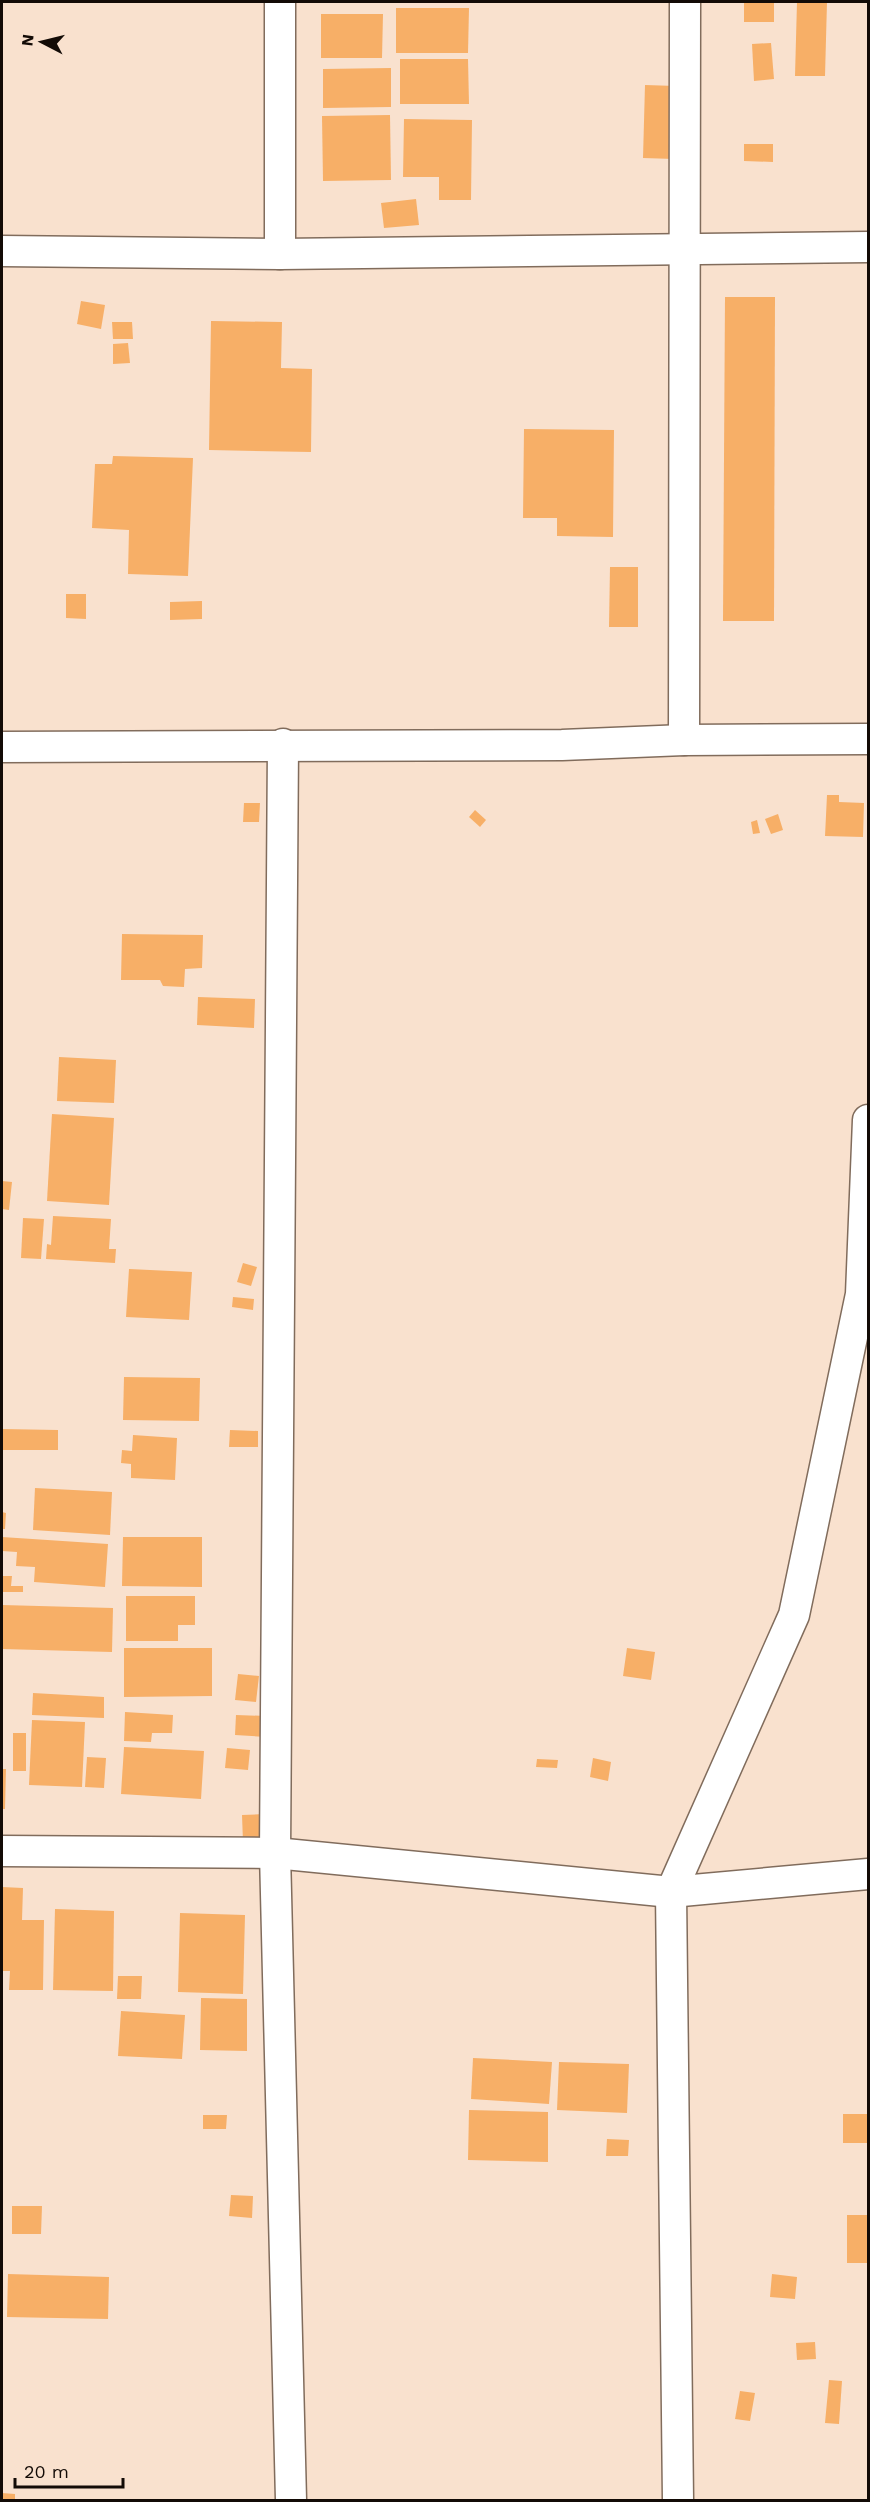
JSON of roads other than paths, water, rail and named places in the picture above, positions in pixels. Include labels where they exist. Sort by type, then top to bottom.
[{"type":"street","points":[[280,2],[280,254]]},
{"type":"street","points":[[684,740],[685,2]]},
{"type":"street","points":[[2,251],[280,254],[868,247]]},
{"type":"street","points":[[2,747],[283,744],[562,745],[684,740],[868,739]]},
{"type":"street","points":[[283,744],[275,1852],[291,2500]]},
{"type":"street","points":[[678,2500],[671,1892],[794,1615],[861,1294],[868,1120]]},
{"type":"street","points":[[2,1851],[275,1852],[671,1892],[868,1874]]}]
